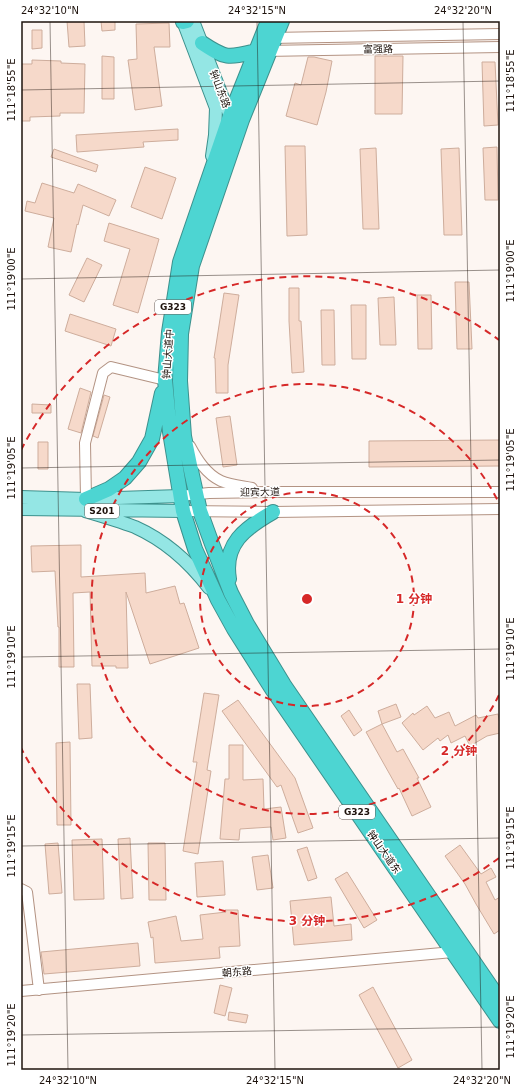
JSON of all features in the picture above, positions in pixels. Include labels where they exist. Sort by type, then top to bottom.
[{"type":"highway","name":"钟山大道中","points":[[218,600],[195,549],[180,496],[170,432],[165,380],[169,332],[180,262],[242,120],[265,44],[268,21]]},
{"type":"highway","name":"钟山大道中","points":[[231,593],[200,511],[184,436],[180,381],[181,334],[192,266],[230,116],[265,44],[282,21]]},
{"type":"highway","points":[[202,43],[225,56],[236,56],[265,44]]},
{"type":"highway","points":[[85,505],[125,478],[139,462],[152,439],[165,380]]},
{"type":"highway","points":[[231,593],[227,571],[229,557],[235,542],[242,533],[256,521],[272,512]]},
{"type":"highway","name":"钟山大道东","points":[[231,593],[246,624],[284,685],[500,1000]]},
{"type":"highway","name":"钟山大道东","points":[[218,600],[234,629],[272,689],[500,1021]]},
{"type":"main road","name":"钟山东路","points":[[187,21],[202,43],[230,116]]},
{"type":"main road","name":"钟山东路","points":[[187,21],[216,108],[214,182]]},
{"type":"main road","name":"迎宾大道","points":[[21,509],[85,505],[180,496]]},
{"type":"main road","name":"迎宾大道","points":[[21,497],[85,505],[183,511]]},
{"type":"main road","points":[[85,505],[136,528],[168,546],[198,573],[218,600]]},
{"type":"street","name":"富强路","points":[[265,44],[500,34]]},
{"type":"street","name":"富强路","points":[[265,44],[500,47]]},
{"type":"street","points":[[85,505],[85,443],[103,373],[111,367],[165,380]]},
{"type":"street","points":[[184,436],[196,457],[207,471],[216,478],[222,481],[266,492]]},
{"type":"street","name":"迎宾大道","points":[[180,496],[197,494],[266,492],[500,492]]},
{"type":"street","name":"迎宾大道","points":[[183,511],[272,512],[500,509]]},
{"type":"street","points":[[21,889],[27,892],[39,990]]},
{"type":"street","name":"朝东路","points":[[21,992],[453,952]]},
{"type":"building","points":[[67,21],[84,21],[85,46],[69,47]]},
{"type":"building","points":[[101,21],[115,21],[115,30],[102,31]]},
{"type":"building","points":[[169,23],[170,47],[154,47],[162,106],[135,110],[128,60],[137,59],[136,24]]},
{"type":"building","points":[[32,30],[42,30],[42,48],[32,49]]},
{"type":"building","points":[[102,56],[114,57],[114,99],[102,99]]},
{"type":"building","points":[[375,56],[403,56],[402,114],[375,114]]},
{"type":"building","points":[[308,57],[332,61],[326,92],[317,125],[286,116],[295,83],[301,85]]},
{"type":"building","points":[[32,60],[85,64],[84,113],[60,113],[60,116],[30,117],[30,121],[21,121],[21,64],[32,64]]},
{"type":"building","points":[[482,62],[495,62],[498,125],[484,126]]},
{"type":"building","points":[[178,129],[178,140],[143,142],[144,147],[77,152],[76,135]]},
{"type":"building","points":[[285,146],[305,146],[307,235],[287,236]]},
{"type":"building","points":[[497,147],[498,200],[485,200],[483,148]]},
{"type":"building","points":[[376,148],[379,229],[363,229],[360,149]]},
{"type":"building","points":[[459,148],[462,235],[444,235],[441,149]]},
{"type":"building","points":[[54,149],[98,165],[96,172],[51,157]]},
{"type":"building","points":[[145,167],[176,178],[162,219],[131,207]]},
{"type":"building","points":[[42,183],[74,193],[78,184],[116,200],[109,216],[83,205],[71,252],[48,247],[54,218],[25,211],[27,201],[35,203]]},
{"type":"building","points":[[109,223],[159,239],[138,313],[113,305],[130,249],[104,241]]},
{"type":"building","points":[[87,258],[102,265],[84,302],[69,295]]},
{"type":"building","points":[[455,282],[469,282],[472,349],[457,349]]},
{"type":"building","points":[[289,288],[299,288],[299,321],[301,321],[304,372],[292,373]]},
{"type":"building","points":[[224,293],[239,295],[228,365],[228,393],[216,393],[214,358]]},
{"type":"building","points":[[417,295],[431,295],[432,349],[418,349]]},
{"type":"building","points":[[394,297],[396,345],[380,345],[378,298]]},
{"type":"building","points":[[351,305],[366,305],[366,359],[352,359]]},
{"type":"building","points":[[321,310],[334,310],[335,365],[322,365]]},
{"type":"building","points":[[70,314],[116,329],[111,346],[65,331]]},
{"type":"building","points":[[80,388],[91,392],[81,433],[68,429]]},
{"type":"building","points":[[104,395],[110,397],[98,438],[93,436]]},
{"type":"building","points":[[32,404],[51,405],[51,413],[32,413]]},
{"type":"building","points":[[230,416],[237,465],[223,467],[216,418]]},
{"type":"building","points":[[500,440],[500,466],[369,467],[369,441]]},
{"type":"building","points":[[38,442],[48,442],[48,469],[38,469]]},
{"type":"building","points":[[81,545],[81,577],[145,573],[146,593],[175,586],[180,604],[184,603],[199,648],[150,664],[126,592],[128,668],[116,668],[116,666],[92,666],[90,592],[73,593],[74,667],[59,667],[59,627],[55,571],[32,572],[31,546]]},
{"type":"building","points":[[77,684],[90,684],[92,738],[79,739]]},
{"type":"building","points":[[204,693],[219,695],[207,770],[211,771],[198,854],[183,851],[197,762],[193,762]]},
{"type":"building","points":[[238,700],[295,778],[313,828],[298,833],[281,785],[277,787],[222,711]]},
{"type":"building","points":[[396,704],[401,717],[382,724],[378,711]]},
{"type":"building","points":[[427,706],[435,718],[449,712],[455,726],[476,715],[478,718],[498,714],[500,733],[487,736],[470,746],[465,736],[451,743],[448,735],[440,741],[438,738],[423,750],[402,723],[413,713],[414,715]]},
{"type":"building","points":[[349,710],[362,730],[354,736],[341,716]]},
{"type":"building","points":[[382,724],[397,752],[403,749],[419,778],[417,778],[431,807],[412,816],[399,788],[398,789],[366,732]]},
{"type":"building","points":[[70,742],[71,825],[57,825],[56,743]]},
{"type":"building","points":[[229,745],[243,745],[243,780],[263,779],[264,809],[281,807],[286,838],[273,840],[271,827],[240,829],[239,840],[220,839],[225,779],[229,779]]},
{"type":"building","points":[[130,838],[133,898],[121,899],[118,839]]},
{"type":"building","points":[[102,839],[104,899],[74,900],[72,840]]},
{"type":"building","points":[[58,843],[62,893],[49,894],[45,844]]},
{"type":"building","points":[[148,843],[165,843],[166,900],[149,900]]},
{"type":"building","points":[[460,845],[481,874],[491,868],[496,877],[486,882],[495,900],[500,897],[500,930],[494,934],[465,884],[445,856]]},
{"type":"building","points":[[307,847],[317,878],[308,881],[297,850]]},
{"type":"building","points":[[268,855],[273,888],[257,890],[252,857]]},
{"type":"building","points":[[223,861],[225,895],[197,897],[195,863]]},
{"type":"building","points":[[347,872],[377,920],[364,928],[335,879]]},
{"type":"building","points":[[331,897],[334,926],[351,924],[352,940],[294,945],[290,901]]},
{"type":"building","points":[[225,910],[238,910],[240,946],[219,947],[220,958],[155,963],[153,937],[151,938],[148,922],[176,916],[181,941],[203,939],[200,915],[226,912]]},
{"type":"building","points":[[138,943],[140,966],[44,974],[41,952]]},
{"type":"building","points":[[220,985],[232,988],[225,1016],[214,1013]]},
{"type":"building","points":[[373,987],[412,1060],[398,1068],[359,995]]},
{"type":"building","points":[[229,1012],[248,1015],[246,1023],[228,1020]]}]
